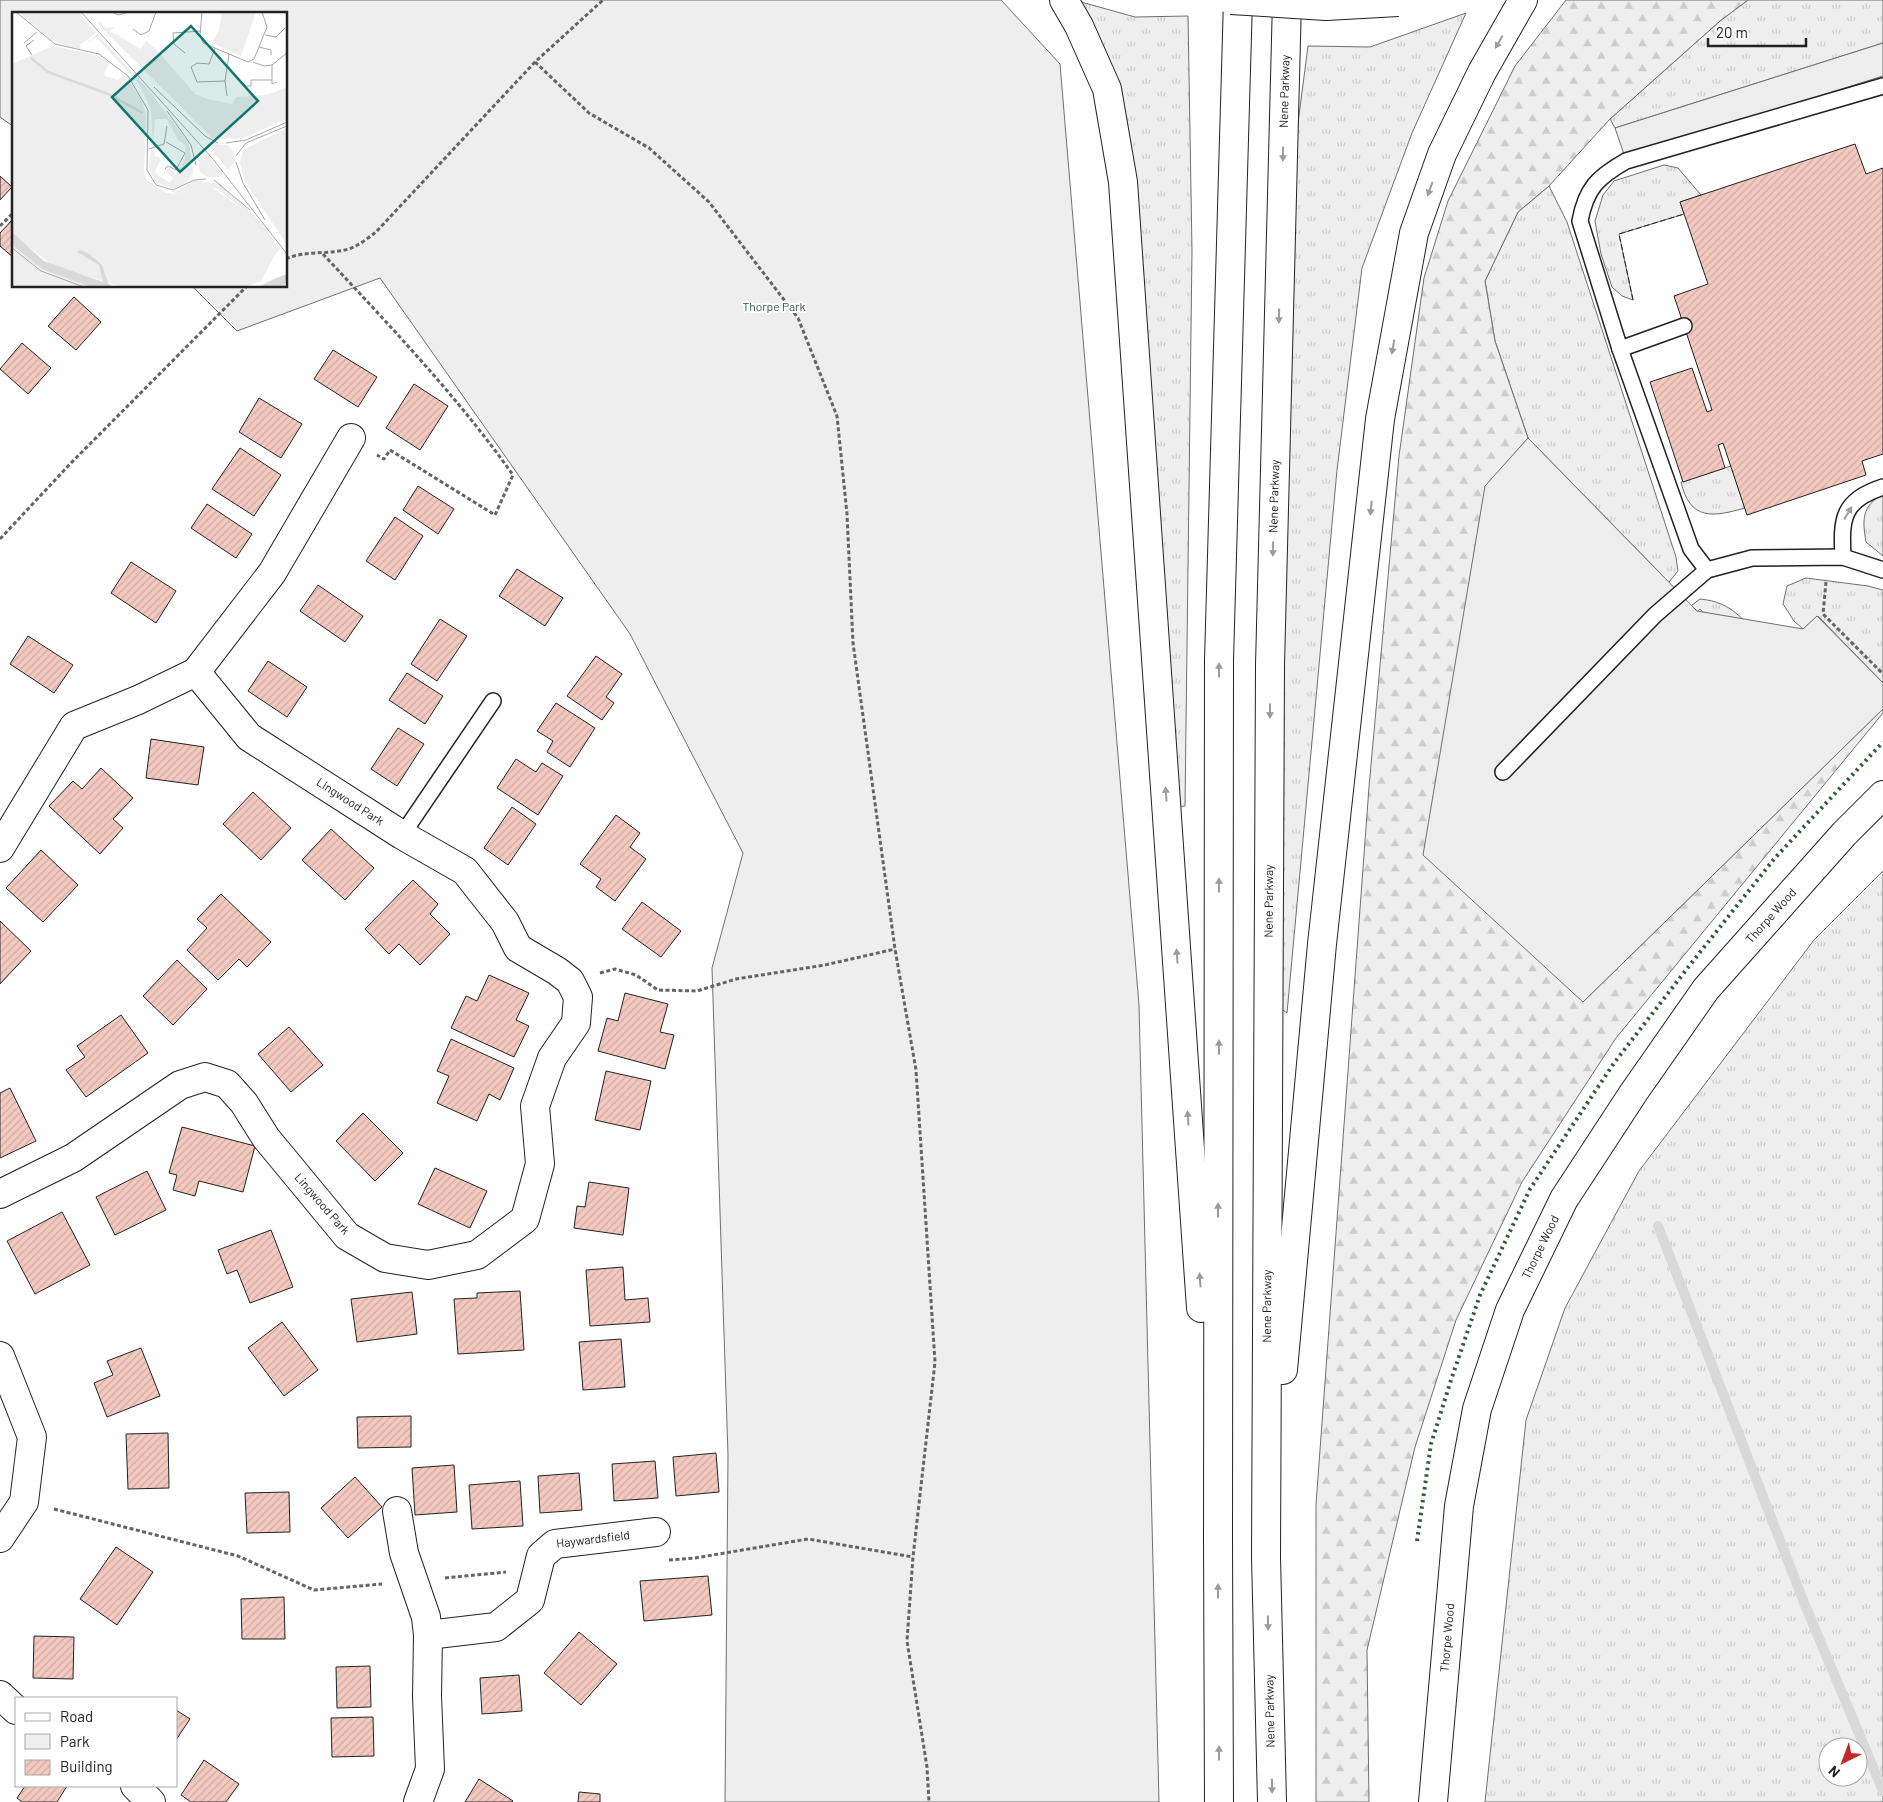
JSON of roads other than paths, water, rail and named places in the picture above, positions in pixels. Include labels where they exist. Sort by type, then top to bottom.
[{"type":"main road","points":[[1064,0],[1079,26],[1107,89],[1123,182],[1218,1538]]},
{"type":"main road","points":[[1231,0],[1326,6],[1398,2]]},
{"type":"main road","points":[[1220,1802],[1218,1538],[1220,660],[1238,0]]},
{"type":"main road","name":"Nene Parkway","points":[[1272,1802],[1266,1557],[1270,665],[1287,0]]},
{"type":"main road","points":[[1266,1557],[1322,944],[1380,419],[1414,233],[1442,154],[1482,72],[1523,0]]},
{"type":"main road","points":[[0,848],[74,726],[138,700],[196,672],[272,573],[351,438]]},
{"type":"main road","name":"Lingwood Park","points":[[0,1194],[73,1158],[180,1085],[205,1077],[227,1084],[266,1138],[347,1236],[385,1258],[428,1265],[477,1255],[525,1220],[540,1164],[535,1106],[552,1058],[576,1023],[578,998],[570,982],[557,971],[518,948],[505,922],[465,871],[402,835],[248,736],[196,672]]},
{"type":"main road","name":"Thorpe Wood","points":[[1433,1802],[1459,1506],[1477,1408],[1510,1310],[1564,1199],[1634,1092],[1706,989],[1844,834],[1883,794]]},
{"type":"main road","points":[[0,1356],[32,1437],[24,1502],[0,1538]]},
{"type":"main road","points":[[398,1511],[404,1553],[415,1580],[426,1617],[428,1635],[427,1696],[430,1769],[418,1802]]},
{"type":"main road","name":"Haywardsfield","points":[[428,1635],[496,1627],[530,1600],[541,1556],[555,1544],[656,1532]]},
{"type":"main road","points":[[0,1695],[15,1709]]},
{"type":"main road","points":[[136,1787],[151,1802]]},
{"type":"lane","points":[[1707,570],[1691,549],[1620,350],[1580,221],[1584,203],[1592,186],[1607,172],[1626,161],[1883,86]]},
{"type":"lane","points":[[1620,350],[1684,326]]},
{"type":"lane","points":[[1836,558],[1842,525],[1847,511],[1871,491],[1883,487]]},
{"type":"lane","points":[[1503,772],[1656,615],[1707,570],[1752,558],[1836,558],[1883,570]]},
{"type":"lane","points":[[402,835],[493,702]]},
{"type":"waterway","points":[[1658,1226],[1805,1605],[1883,1791]]},
{"type":"park label","name":"Thorpe Park","points":[[774,307]]}]
